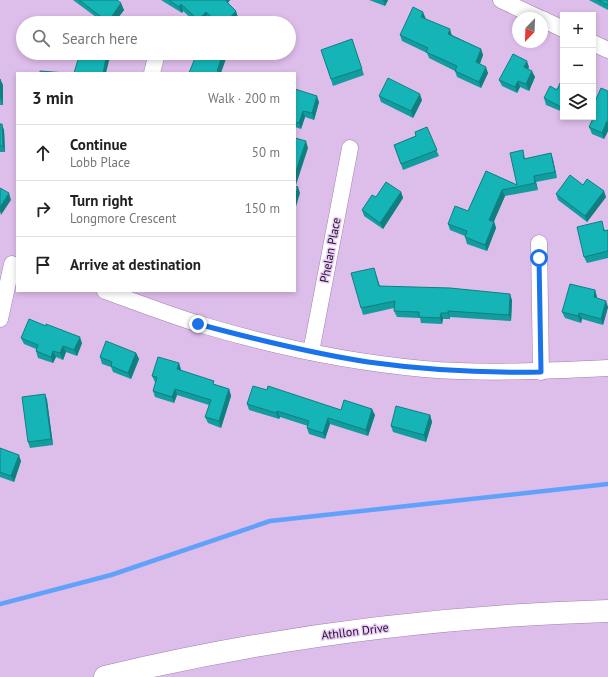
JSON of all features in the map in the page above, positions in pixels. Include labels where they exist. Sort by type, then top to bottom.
[{"type":"main road","name":"Athllon Drive","points":[[105,677],[222,652],[353,631],[451,620],[608,611]]},
{"type":"street","points":[[501,0],[526,12]]},
{"type":"street","points":[[548,22],[560,28]]},
{"type":"street","points":[[596,44],[608,50]]},
{"type":"street","points":[[152,72],[155,60]]},
{"type":"street","name":"Phelan Place","points":[[311,352],[350,148]]},
{"type":"street","points":[[539,243],[541,372]]},
{"type":"street","points":[[0,319],[10,264]]},
{"type":"street","points":[[107,292],[198,324],[311,352],[367,362],[424,369],[541,372],[608,368]]},
{"type":"building","points":[[79,0],[117,0],[121,3],[112,16],[100,16]]},
{"type":"building","points":[[169,0],[225,0],[236,11],[231,16],[210,16],[206,12],[202,16],[194,16],[181,4],[179,7]]},
{"type":"building","points":[[598,0],[608,0],[608,5]]},
{"type":"building","points":[[413,7],[423,12],[421,17],[450,29],[448,34],[481,49],[476,62],[486,67],[479,82],[455,71],[457,66],[426,52],[428,48],[400,35]]},
{"type":"building","points":[[352,39],[362,69],[331,79],[321,50]]},
{"type":"building","points":[[513,54],[527,61],[524,67],[532,71],[526,84],[518,81],[515,87],[499,80]]},
{"type":"building","points":[[78,60],[106,60],[103,72],[74,72]]},
{"type":"building","points":[[194,60],[221,60],[217,71],[219,72],[189,72]]},
{"type":"building","points":[[388,78],[420,94],[411,111],[379,96]]},
{"type":"building","points":[[560,83],[560,106],[544,98],[550,86],[557,90]]},
{"type":"building","points":[[601,88],[608,91],[608,122],[607,121],[602,133],[589,127],[592,120],[596,120],[596,99]]},
{"type":"building","points":[[296,89],[317,96],[312,113],[303,111],[299,123],[296,122]]},
{"type":"building","points":[[0,124],[2,124],[3,146],[0,146]]},
{"type":"building","points":[[427,127],[437,150],[401,164],[394,145],[416,136],[415,132]]},
{"type":"building","points":[[296,138],[306,141],[296,171]]},
{"type":"building","points":[[523,150],[524,159],[551,153],[555,172],[534,176],[535,183],[502,190],[489,220],[494,222],[485,245],[465,237],[467,231],[448,224],[455,206],[468,211],[486,171],[517,185],[510,153]]},
{"type":"building","points":[[570,175],[583,185],[587,179],[604,191],[585,216],[556,194]]},
{"type":"building","points":[[386,182],[401,192],[380,223],[362,210],[372,195],[376,197]]},
{"type":"building","points":[[0,188],[9,193],[0,207]]},
{"type":"building","points":[[602,221],[604,231],[608,230],[608,251],[584,257],[577,227]]},
{"type":"building","points":[[374,268],[379,286],[450,288],[510,294],[509,315],[448,311],[448,313],[441,313],[440,318],[419,317],[419,312],[394,311],[395,301],[361,308],[351,273]]},
{"type":"building","points":[[570,284],[595,290],[594,297],[606,301],[601,319],[579,313],[578,316],[562,312]]},
{"type":"building","points":[[29,319],[80,337],[74,350],[63,346],[60,353],[53,351],[51,357],[36,351],[38,345],[21,338]]},
{"type":"building","points":[[106,341],[136,353],[128,373],[111,366],[112,362],[100,357]]},
{"type":"building","points":[[158,357],[179,363],[177,369],[214,381],[213,384],[229,389],[219,421],[205,417],[211,400],[175,389],[172,397],[153,391],[157,377],[152,376]]},
{"type":"building","points":[[253,386],[267,390],[268,386],[341,410],[344,400],[372,409],[366,430],[328,418],[323,433],[307,428],[309,421],[247,404]]},
{"type":"building","points":[[45,394],[51,439],[28,442],[22,397]]},
{"type":"building","points":[[396,406],[430,415],[424,435],[391,426]]},
{"type":"building","points":[[0,448],[19,455],[11,476],[0,472]]},
{"type":"waterway","points":[[0,604],[111,575],[270,521],[608,484]]},
{"type":"route","points":[[198,324],[311,352],[367,362],[424,369],[541,372],[539,258]]}]
